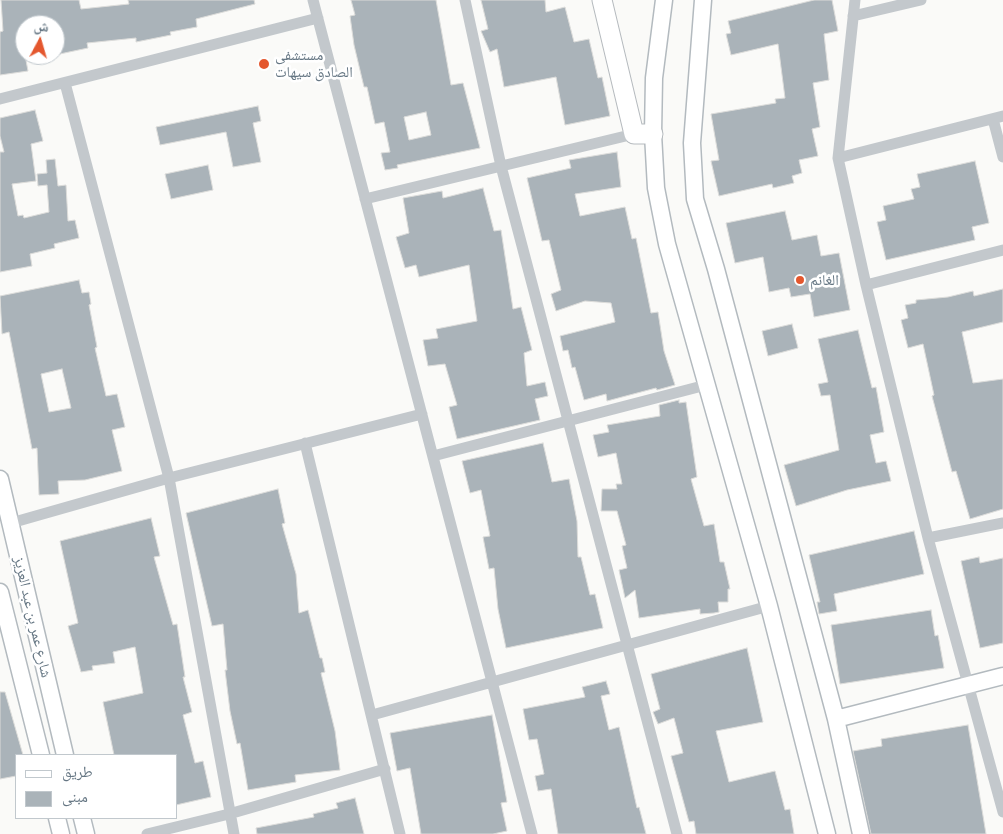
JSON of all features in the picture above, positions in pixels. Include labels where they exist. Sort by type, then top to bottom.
[{"type":"main road","points":[[602,0],[634,134],[653,134]]},
{"type":"street","points":[[313,0],[532,834]]},
{"type":"street","points":[[465,0],[502,166],[677,834]]},
{"type":"street","points":[[664,0],[654,78],[653,134],[656,188],[667,244],[769,606],[827,834]]},
{"type":"street","points":[[703,0],[692,143],[695,199],[719,279],[836,719],[861,834]]},
{"type":"street","points":[[855,0],[838,158],[866,285],[928,538],[1003,812]]},
{"type":"street","points":[[853,16],[921,0]]},
{"type":"street","points":[[0,98],[318,18]]},
{"type":"street","points":[[65,83],[169,478],[234,834]]},
{"type":"street","points":[[838,158],[998,117],[1003,157]]},
{"type":"street","points":[[365,200],[634,134]]},
{"type":"street","points":[[866,285],[1003,250]]},
{"type":"street","points":[[433,456],[706,385]]},
{"type":"street","points":[[11,523],[169,478],[422,414]]},
{"type":"street","points":[[305,443],[400,834]]},
{"type":"street","name":"شارع عمر بن عبد العزيز","points":[[0,479],[66,754]]},
{"type":"street","points":[[928,538],[1003,523]]},
{"type":"street","name":"شارع عمر بن عبد العزيز","points":[[0,592],[41,754]]},
{"type":"street","points":[[372,715],[769,606]]},
{"type":"street","points":[[836,719],[1003,676]]},
{"type":"street","points":[[147,834],[229,814],[385,769]]},
{"type":"street","points":[[57,819],[61,834]]},
{"type":"street","points":[[82,819],[86,834]]},
{"type":"building","points":[[1,0],[79,0],[81,9],[129,4],[128,0],[254,0],[255,4],[196,19],[197,27],[170,32],[171,35],[136,42],[136,38],[87,43],[88,48],[65,53],[65,15],[15,15],[15,65],[27,65],[28,71],[0,75],[0,32],[3,31]]},
{"type":"building","points":[[351,0],[436,0],[451,85],[463,83],[480,148],[397,165],[398,168],[385,170],[381,153],[390,152],[384,122],[375,124],[367,87],[364,87],[354,45],[350,16],[355,15]],"holes":[[[426,112],[431,135],[409,140],[404,117]]]},
{"type":"building","points":[[481,0],[545,0],[546,12],[565,7],[574,42],[589,39],[598,78],[602,77],[610,116],[565,125],[556,77],[504,87],[497,49],[490,52],[481,31],[488,29]]},
{"type":"building","points":[[814,0],[832,0],[838,31],[824,34],[829,80],[813,83],[820,127],[812,129],[818,156],[799,160],[802,173],[792,176],[794,183],[773,188],[772,184],[719,196],[711,161],[719,160],[711,114],[776,103],[775,99],[785,98],[778,44],[731,55],[726,34],[731,33],[728,21]]},
{"type":"building","points":[[258,106],[261,121],[253,123],[261,162],[233,167],[226,132],[160,145],[156,127]]},
{"type":"building","points":[[35,110],[43,141],[31,144],[36,181],[12,184],[18,216],[23,215],[24,218],[49,212],[47,185],[38,186],[37,174],[47,173],[46,160],[55,159],[58,186],[66,185],[68,221],[75,220],[79,238],[54,244],[55,248],[30,254],[32,266],[0,272],[0,152],[4,152],[0,136],[0,118]]},
{"type":"building","points":[[617,152],[621,187],[575,194],[580,216],[625,207],[632,239],[636,238],[651,313],[658,312],[664,351],[675,385],[607,401],[606,394],[584,400],[575,367],[572,368],[568,350],[563,351],[560,336],[615,322],[611,303],[585,301],[556,311],[551,294],[561,290],[549,240],[542,241],[527,178],[571,168],[569,160]]},
{"type":"building","points":[[975,161],[989,223],[972,227],[975,240],[886,260],[877,222],[886,220],[883,206],[914,199],[911,189],[920,187],[917,174]]},
{"type":"building","points":[[208,165],[213,190],[171,199],[165,174]]},
{"type":"building","points":[[483,188],[494,231],[501,230],[513,309],[521,307],[532,350],[524,353],[527,386],[545,382],[548,396],[535,399],[540,420],[457,439],[449,407],[457,405],[445,364],[428,366],[423,340],[438,338],[436,329],[477,321],[469,265],[419,277],[416,265],[405,268],[396,237],[409,233],[403,198],[442,191],[443,198]]},
{"type":"building","points":[[785,211],[792,240],[817,235],[821,256],[839,253],[850,310],[814,317],[810,294],[791,297],[789,288],[769,292],[763,257],[735,263],[726,223]]},
{"type":"building","points":[[79,280],[82,293],[89,292],[91,304],[89,305],[97,347],[95,348],[106,396],[117,394],[125,427],[112,430],[122,471],[85,480],[58,481],[59,494],[39,495],[37,448],[32,449],[9,332],[2,334],[0,296]],"holes":[[[62,369],[71,408],[49,412],[41,374]]]},
{"type":"building","points":[[1003,289],[1003,322],[962,332],[973,383],[1003,379],[1003,509],[970,519],[956,471],[952,472],[932,396],[934,395],[923,344],[908,348],[901,320],[908,318],[905,305],[916,303],[916,300],[948,297],[973,291],[974,296]]},
{"type":"building","points":[[792,324],[798,348],[768,356],[762,331]]},
{"type":"building","points":[[858,330],[872,388],[876,387],[884,432],[870,435],[876,463],[886,461],[891,481],[847,490],[796,506],[784,465],[839,450],[830,395],[821,396],[818,384],[828,382],[818,339]]},
{"type":"building","points":[[679,400],[679,403],[686,402],[697,477],[691,479],[704,526],[714,524],[720,562],[724,562],[730,589],[728,589],[728,602],[718,602],[719,612],[714,613],[700,614],[700,609],[639,618],[635,590],[625,598],[619,570],[627,568],[622,546],[626,545],[617,511],[601,511],[602,489],[617,489],[616,484],[622,484],[616,453],[598,457],[593,435],[609,432],[607,425],[660,416],[659,405]]},
{"type":"building","points":[[543,443],[552,482],[569,479],[577,521],[578,557],[581,557],[590,595],[595,594],[603,628],[506,648],[498,609],[494,568],[489,569],[483,537],[490,536],[481,490],[470,493],[462,461]]},
{"type":"building","points":[[278,489],[285,523],[282,524],[296,574],[299,613],[308,610],[320,658],[322,658],[325,672],[321,673],[335,731],[340,770],[295,775],[296,782],[248,790],[240,743],[237,744],[230,711],[225,670],[227,670],[223,624],[212,626],[186,513]]},
{"type":"building","points":[[151,518],[160,556],[154,557],[173,625],[177,624],[185,677],[183,677],[192,712],[183,715],[195,763],[203,761],[211,797],[178,805],[178,754],[114,754],[103,702],[143,693],[135,647],[113,652],[115,663],[92,666],[93,670],[81,672],[68,626],[78,623],[60,541]]},
{"type":"building","points":[[914,531],[924,574],[834,594],[837,611],[819,614],[817,602],[820,602],[809,555]]},
{"type":"building","points":[[979,557],[980,563],[1003,558],[1003,643],[980,648],[961,561]]},
{"type":"building","points":[[931,610],[935,636],[938,635],[944,668],[840,684],[831,625]]},
{"type":"building","points":[[747,648],[763,722],[716,731],[729,782],[775,771],[785,810],[790,809],[794,834],[696,834],[694,821],[689,822],[671,756],[683,753],[674,718],[658,724],[653,712],[660,709],[651,674]]},
{"type":"building","points":[[606,681],[610,694],[601,696],[609,730],[619,727],[637,808],[639,807],[646,834],[558,834],[551,789],[538,791],[535,776],[544,774],[537,739],[529,740],[523,709],[585,697],[582,687]]},
{"type":"building","points":[[0,692],[5,692],[23,754],[15,754],[15,776],[0,779]]},
{"type":"building","points":[[492,715],[507,802],[501,803],[507,831],[493,834],[421,834],[410,768],[397,771],[390,733]]},
{"type":"building","points":[[968,725],[986,834],[871,834],[853,751],[882,746],[881,739]]},
{"type":"building","points":[[355,798],[364,834],[257,834],[256,828],[314,817],[313,814],[338,808],[336,803]]},
{"type":"place","name":"مستشفى الصادق سيهات","points":[[264,64]]},
{"type":"place","name":"الغانم","points":[[800,280]]}]
